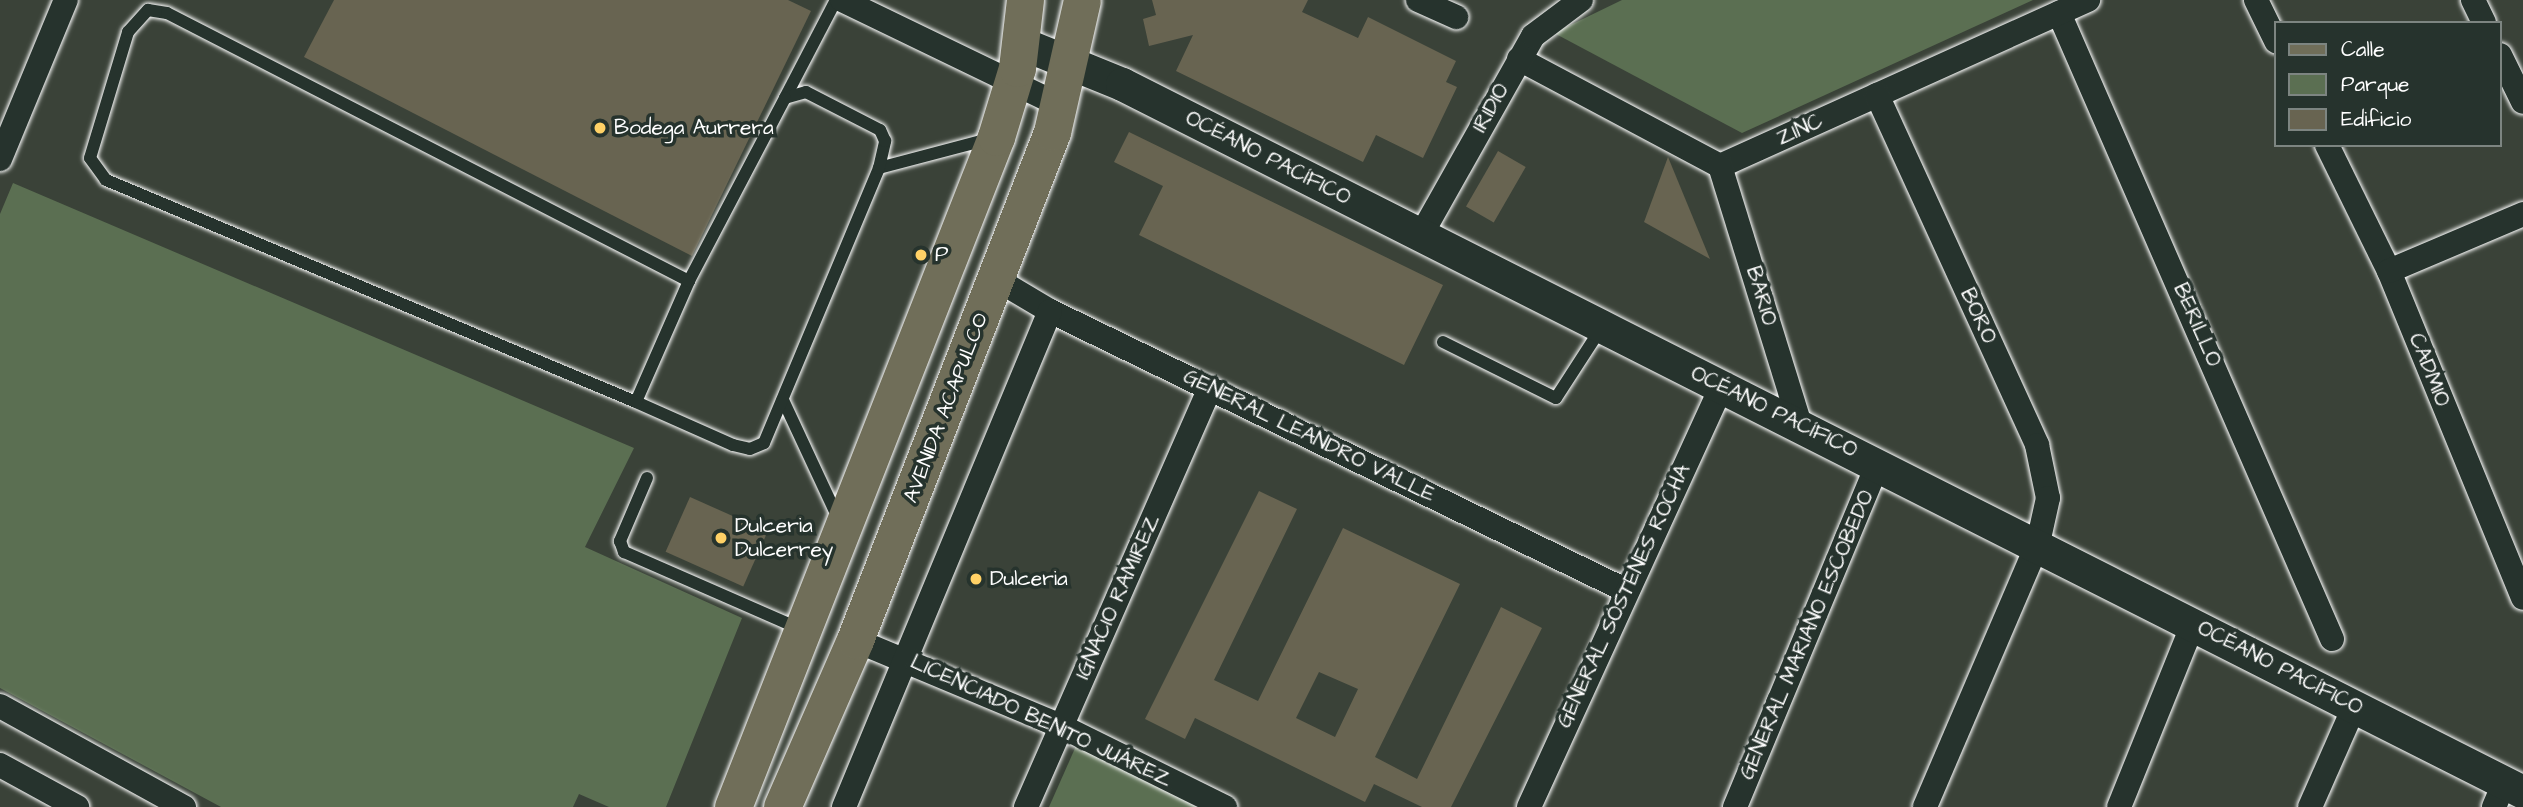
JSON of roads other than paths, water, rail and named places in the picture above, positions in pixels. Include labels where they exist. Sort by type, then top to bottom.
[{"type":"main road","name":"AVENIDA ACAPULCO","points":[[782,807],[855,640],[1061,106],[1073,62],[1082,0]]},
{"type":"main road","points":[[733,807],[844,530],[996,137],[1012,88],[1021,43],[1021,2]]},
{"type":"street","points":[[0,159],[66,0]]},
{"type":"street","points":[[842,0],[1012,88],[1061,106]]},
{"type":"street","points":[[1418,0],[1456,17]]},
{"type":"street","name":"IRIDIO","points":[[1421,234],[1519,59],[1550,19],[1581,0]]},
{"type":"street","name":"ZINC","points":[[1720,166],[2088,0]]},
{"type":"street","points":[[2256,0],[2274,37]]},
{"type":"street","points":[[2473,0],[2483,21]]},
{"type":"street","name":"BERILLO","points":[[2059,13],[2332,639]]},
{"type":"street","name":"OCÉANO PACÍFICO","points":[[1021,43],[1073,62],[2038,543],[2355,705],[2507,794]]},
{"type":"street","points":[[1519,59],[1720,166]]},
{"type":"street","points":[[2502,59],[2523,102]]},
{"type":"street","name":"BORO","points":[[1877,95],[2037,445],[2049,498],[2038,543],[1925,807]]},
{"type":"street","name":"CADMIO","points":[[2328,147],[2389,271],[2523,598]]},
{"type":"street","name":"BARIO","points":[[1720,166],[1801,427]]},
{"type":"street","points":[[2389,271],[2523,214]]},
{"type":"street","name":"GENERAL LEANDRO VALLE","points":[[996,279],[1050,311],[1625,590]]},
{"type":"street","points":[[844,807],[910,659],[1050,311]]},
{"type":"street","name":"GENERAL SÓSTENES ROCHA","points":[[1529,807],[1625,590],[1721,387]]},
{"type":"street","name":"IGNACIO RAMIREZ","points":[[1026,807],[1210,388]]},
{"type":"street","name":"GENERAL MARIANO ESCOBEDO","points":[[1735,807],[1878,463]]},
{"type":"street","points":[[2119,807],[2193,624]]},
{"type":"street","name":"LICENCIADO BENITO JUÁREZ","points":[[855,640],[910,659],[1061,726],[1225,807]]},
{"type":"street","points":[[2310,807],[2355,705]]},
{"type":"street","points":[[0,706],[184,807]]},
{"type":"street","points":[[0,765],[77,807]]},
{"type":"lane","points":[[636,402],[689,281],[835,0]]},
{"type":"lane","points":[[689,281],[167,13],[148,10],[128,32],[90,159],[106,180],[750,449],[764,443],[783,400],[879,168],[885,141],[880,130],[806,92],[785,98]]},
{"type":"lane","points":[[879,168],[996,137]]},
{"type":"lane","points":[[1443,342],[1556,398],[1602,326]]},
{"type":"lane","points":[[783,400],[844,530]]},
{"type":"lane","points":[[647,478],[620,541],[624,552],[804,630]]},
{"type":"place","name":"Bodega Aurrera","points":[[600,128]]},
{"type":"place","name":"P","points":[[921,255]]},
{"type":"place","name":"Dulceria Dulcerrey","points":[[721,538]]},
{"type":"place","name":"Dulceria","points":[[976,579]]}]
